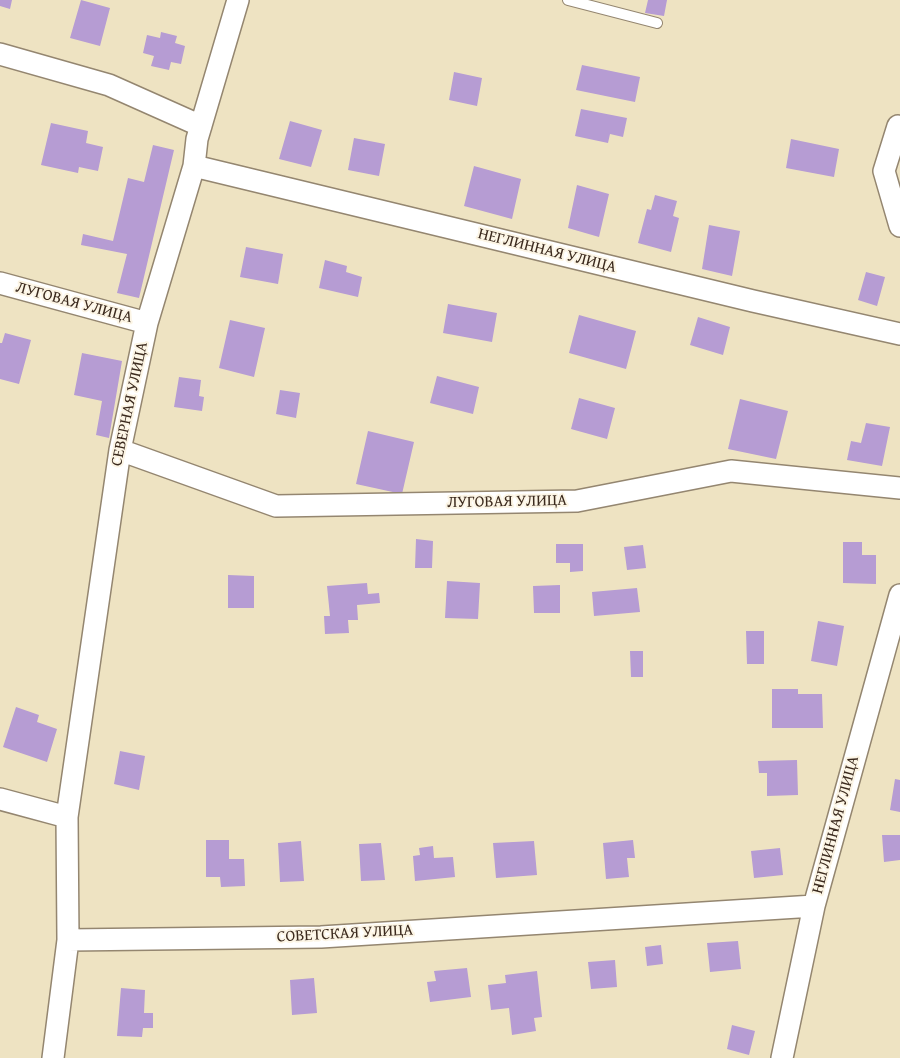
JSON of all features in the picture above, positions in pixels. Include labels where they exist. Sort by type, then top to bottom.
[{"type":"street","name":"СЕВЕРНАЯ УЛИЦА","points":[[67,817],[120,450],[147,323],[194,166],[197,139],[238,0]]},
{"type":"street","points":[[0,54],[109,85],[201,126]]},
{"type":"street","points":[[898,126],[884,171],[900,226]]},
{"type":"street","name":"НЕГЛИННАЯ УЛИЦА","points":[[194,166],[754,301],[900,334]]},
{"type":"street","name":"ЛУГОВАЯ УЛИЦА","points":[[0,284],[147,323]]},
{"type":"street","name":"ЛУГОВАЯ УЛИЦА","points":[[120,450],[276,506],[576,501],[731,471],[900,488]]},
{"type":"street","name":"НЕГЛИННАЯ УЛИЦА","points":[[782,1058],[814,906],[900,595]]},
{"type":"street","points":[[0,799],[67,817],[68,940],[53,1058]]},
{"type":"street","name":"СОВЕТСКАЯ УЛИЦА","points":[[68,940],[321,937],[814,906]]},
{"type":"lane","points":[[568,0],[657,23]]},
{"type":"building","points":[[0,0],[12,0],[10,9],[0,6]]},
{"type":"building","points":[[81,0],[110,8],[100,46],[70,38]]},
{"type":"building","points":[[648,0],[667,0],[664,16],[645,13]]},
{"type":"building","points":[[161,32],[177,36],[175,43],[185,46],[181,64],[171,62],[169,70],[151,66],[154,56],[143,53],[147,35],[160,38]]},
{"type":"building","points":[[582,65],[640,77],[635,102],[576,90]]},
{"type":"building","points":[[454,72],[482,78],[477,106],[449,100]]},
{"type":"building","points":[[581,109],[627,118],[623,137],[610,134],[608,143],[575,136]]},
{"type":"building","points":[[290,121],[322,130],[311,167],[279,159]]},
{"type":"building","points":[[51,123],[88,131],[86,143],[103,147],[98,171],[79,167],[78,173],[41,165]]},
{"type":"building","points":[[354,138],[385,144],[379,176],[348,170]]},
{"type":"building","points":[[791,139],[839,149],[834,177],[786,168]]},
{"type":"building","points":[[153,145],[174,150],[139,298],[117,293],[127,254],[81,245],[83,234],[113,241],[128,178],[144,182]]},
{"type":"building","points":[[474,166],[521,179],[512,219],[464,206]]},
{"type":"building","points":[[577,185],[609,194],[599,237],[568,228]]},
{"type":"building","points":[[655,195],[677,201],[673,216],[679,218],[671,252],[638,243],[647,209],[651,210]]},
{"type":"building","points":[[709,225],[740,231],[732,276],[702,269]]},
{"type":"building","points":[[246,247],[283,254],[278,284],[240,277]]},
{"type":"building","points":[[325,260],[347,266],[346,272],[362,277],[358,297],[319,288]]},
{"type":"building","points":[[866,272],[885,277],[877,306],[858,300]]},
{"type":"building","points":[[448,304],[497,313],[492,342],[443,333]]},
{"type":"building","points":[[579,315],[636,331],[626,369],[569,353]]},
{"type":"building","points":[[698,317],[730,327],[723,355],[690,345]]},
{"type":"building","points":[[230,320],[265,328],[254,377],[219,368]]},
{"type":"building","points":[[5,333],[31,340],[19,384],[0,379],[0,343],[2,343]]},
{"type":"building","points":[[82,353],[122,361],[109,438],[96,435],[102,401],[74,395]]},
{"type":"building","points":[[437,376],[479,387],[473,414],[430,403]]},
{"type":"building","points":[[179,377],[201,380],[199,396],[204,397],[202,411],[174,407]]},
{"type":"building","points":[[280,390],[300,393],[296,418],[276,414]]},
{"type":"building","points":[[579,398],[615,408],[607,439],[571,429]]},
{"type":"building","points":[[740,399],[788,411],[776,459],[728,449]]},
{"type":"building","points":[[866,423],[890,427],[882,466],[847,460],[851,441],[861,443]]},
{"type":"building","points":[[368,431],[414,442],[402,494],[356,484]]},
{"type":"building","points":[[416,539],[433,541],[432,568],[415,568]]},
{"type":"building","points":[[843,542],[862,542],[862,555],[876,555],[876,584],[843,583]]},
{"type":"building","points":[[556,544],[583,544],[583,571],[570,572],[570,563],[556,563]]},
{"type":"building","points":[[643,545],[646,568],[627,570],[624,547]]},
{"type":"building","points":[[228,575],[254,576],[254,608],[228,608]]},
{"type":"building","points":[[447,581],[480,583],[478,619],[445,618]]},
{"type":"building","points":[[367,583],[368,594],[379,593],[380,603],[357,605],[358,620],[348,620],[349,633],[325,634],[324,616],[330,616],[327,586]]},
{"type":"building","points":[[560,585],[560,613],[534,613],[533,586]]},
{"type":"building","points":[[637,588],[640,612],[594,616],[592,592]]},
{"type":"building","points":[[818,621],[844,626],[837,666],[811,661]]},
{"type":"building","points":[[746,631],[764,631],[764,664],[747,664]]},
{"type":"building","points":[[630,651],[643,651],[643,677],[631,677]]},
{"type":"building","points":[[772,689],[798,689],[798,694],[822,694],[823,728],[772,728]]},
{"type":"building","points":[[16,707],[39,715],[37,722],[57,729],[47,762],[3,747]]},
{"type":"building","points":[[120,751],[145,756],[139,790],[114,784]]},
{"type":"building","points":[[797,760],[798,795],[767,796],[767,773],[759,773],[758,761]]},
{"type":"building","points":[[895,779],[900,780],[900,812],[890,810]]},
{"type":"building","points":[[882,835],[900,835],[900,860],[884,862]]},
{"type":"building","points":[[206,840],[229,840],[229,859],[244,859],[245,886],[221,887],[220,877],[206,877]]},
{"type":"building","points":[[633,840],[635,858],[627,858],[629,877],[606,879],[603,843]]},
{"type":"building","points":[[301,841],[304,881],[280,882],[278,843]]},
{"type":"building","points":[[534,841],[537,875],[496,878],[493,843]]},
{"type":"building","points":[[381,843],[385,880],[361,881],[359,844]]},
{"type":"building","points":[[433,846],[434,858],[453,857],[455,877],[415,881],[413,856],[420,855],[419,848]]},
{"type":"building","points":[[780,848],[783,875],[754,878],[751,851]]},
{"type":"building","points":[[738,941],[741,969],[710,972],[707,943]]},
{"type":"building","points":[[661,945],[663,964],[647,966],[645,947]]},
{"type":"building","points":[[615,960],[617,987],[591,989],[588,962]]},
{"type":"building","points":[[467,968],[471,997],[430,1002],[427,982],[436,981],[434,971]]},
{"type":"building","points":[[537,971],[542,1017],[534,1018],[536,1031],[512,1035],[509,1008],[491,1010],[488,985],[506,983],[505,975]]},
{"type":"building","points":[[314,978],[317,1013],[292,1015],[290,980]]},
{"type":"building","points":[[121,988],[145,990],[144,1013],[153,1013],[153,1028],[143,1028],[142,1037],[117,1036]]},
{"type":"building","points":[[732,1025],[755,1031],[749,1055],[727,1049]]}]
